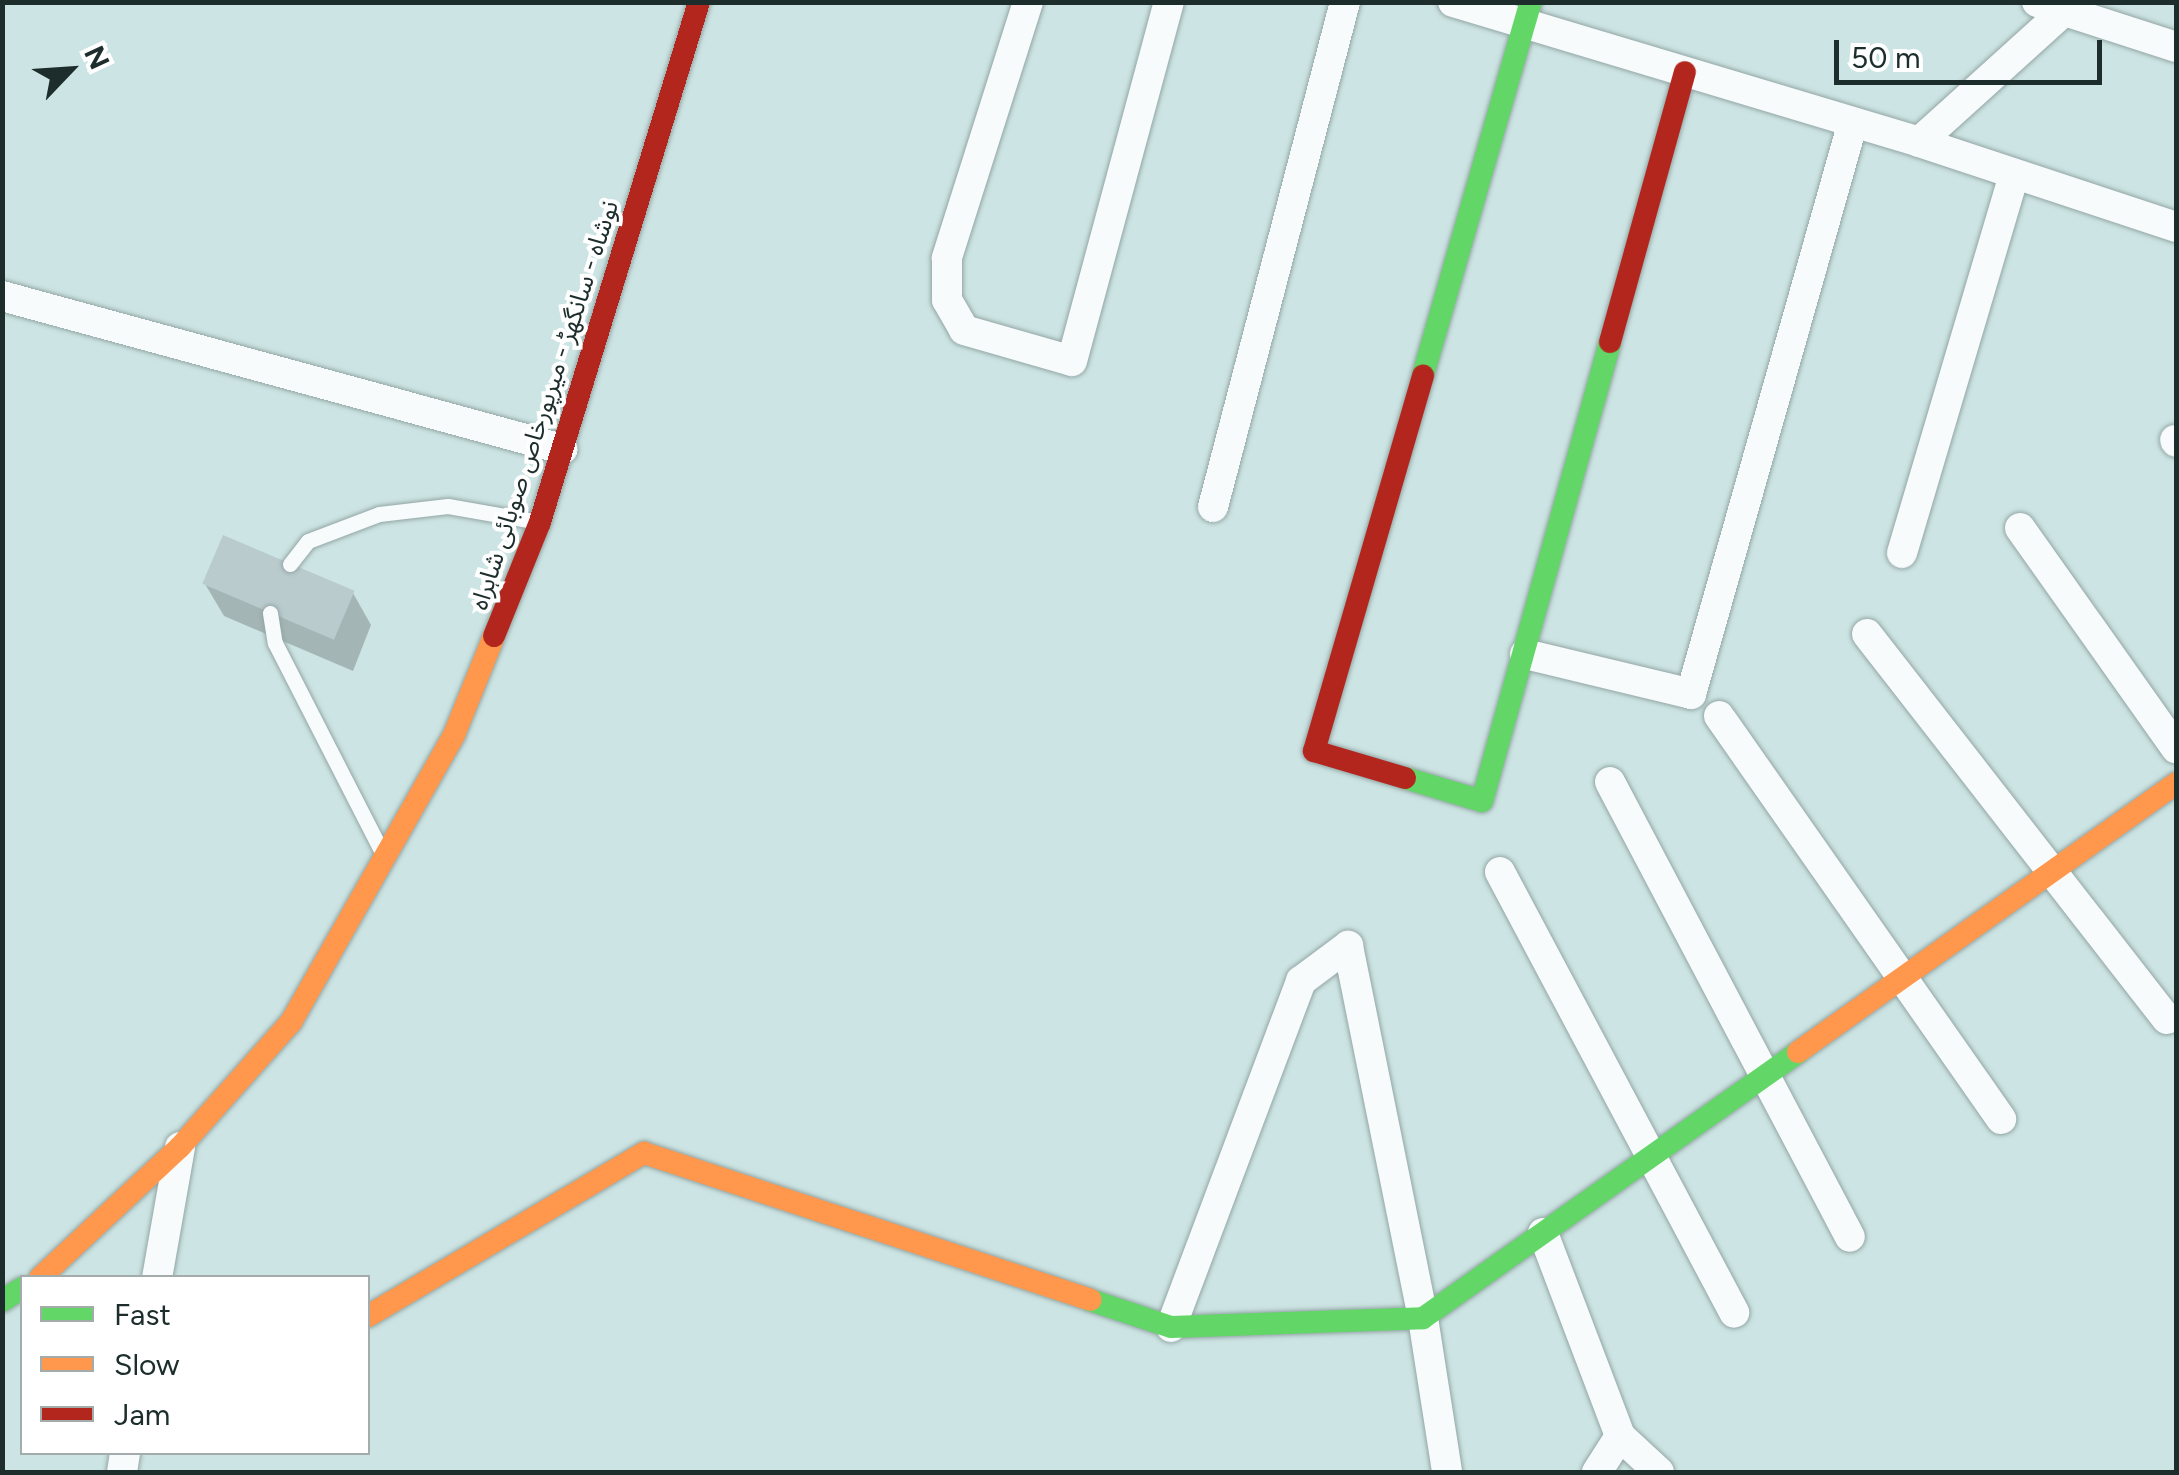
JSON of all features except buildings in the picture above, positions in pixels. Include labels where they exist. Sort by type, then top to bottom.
[{"type":"street","name":"نوشاہ - سانگھڑ - میرپورخاص صوبائی شاہراہ","points":[[43,1275],[180,1147],[291,1022],[386,860],[461,720],[540,522],[699,2]]},
{"type":"street","points":[[1028,2],[946,258],[947,300],[964,330],[1072,361],[1169,2]]},
{"type":"street","points":[[1212,506],[1345,2]]},
{"type":"street","points":[[1453,2],[1528,13],[1685,72],[1919,142],[2176,227]]},
{"type":"street","points":[[1919,142],[2058,5],[2176,47]]},
{"type":"street","points":[[1528,13],[1314,752],[1482,800],[1685,72]]},
{"type":"street","points":[[1525,654],[1690,694],[1853,122]]},
{"type":"street","points":[[1902,553],[2014,174]]},
{"type":"street","points":[[2,296],[562,449]]},
{"type":"street","points":[[2020,528],[2176,748]]},
{"type":"street","points":[[1867,634],[2166,1019]]},
{"type":"street","points":[[1718,716],[2001,1118]]},
{"type":"street","points":[[1610,782],[1850,1237]]},
{"type":"street","points":[[370,1315],[644,1153],[1171,1328],[1424,1318],[2176,783]]},
{"type":"street","points":[[1500,872],[1734,1313]]},
{"type":"street","points":[[1171,1328],[1301,980],[1348,946],[1424,1318],[1447,1472]]},
{"type":"street","points":[[157,1275],[180,1147]]},
{"type":"street","points":[[1543,1233],[1620,1436],[1659,1472]]},
{"type":"street","points":[[1597,1472],[1620,1436]]},
{"type":"lane","points":[[290,564],[308,541],[379,514],[448,506],[540,522]]},
{"type":"lane","points":[[270,613],[275,642],[386,860]]},
{"type":"traffic: fast","points":[[1423,375],[1531,2]]},
{"type":"traffic: fast","points":[[1405,778],[1482,801],[1610,342]]},
{"type":"traffic: fast","points":[[1090,1300],[1171,1327],[1423,1318],[1798,1052]]},
{"type":"traffic: fast","points":[[2,1301],[20,1289]]},
{"type":"traffic: slow","points":[[43,1275],[180,1147],[291,1022],[454,735],[494,636]]},
{"type":"traffic: slow","points":[[1798,1052],[2176,783]]},
{"type":"traffic: slow","points":[[370,1315],[644,1153],[1090,1300]]},
{"type":"traffic: jam","points":[[494,636],[540,522],[699,2]]},
{"type":"traffic: jam","points":[[1610,342],[1685,72]]},
{"type":"traffic: jam","points":[[1405,778],[1314,751],[1423,375]]}]
